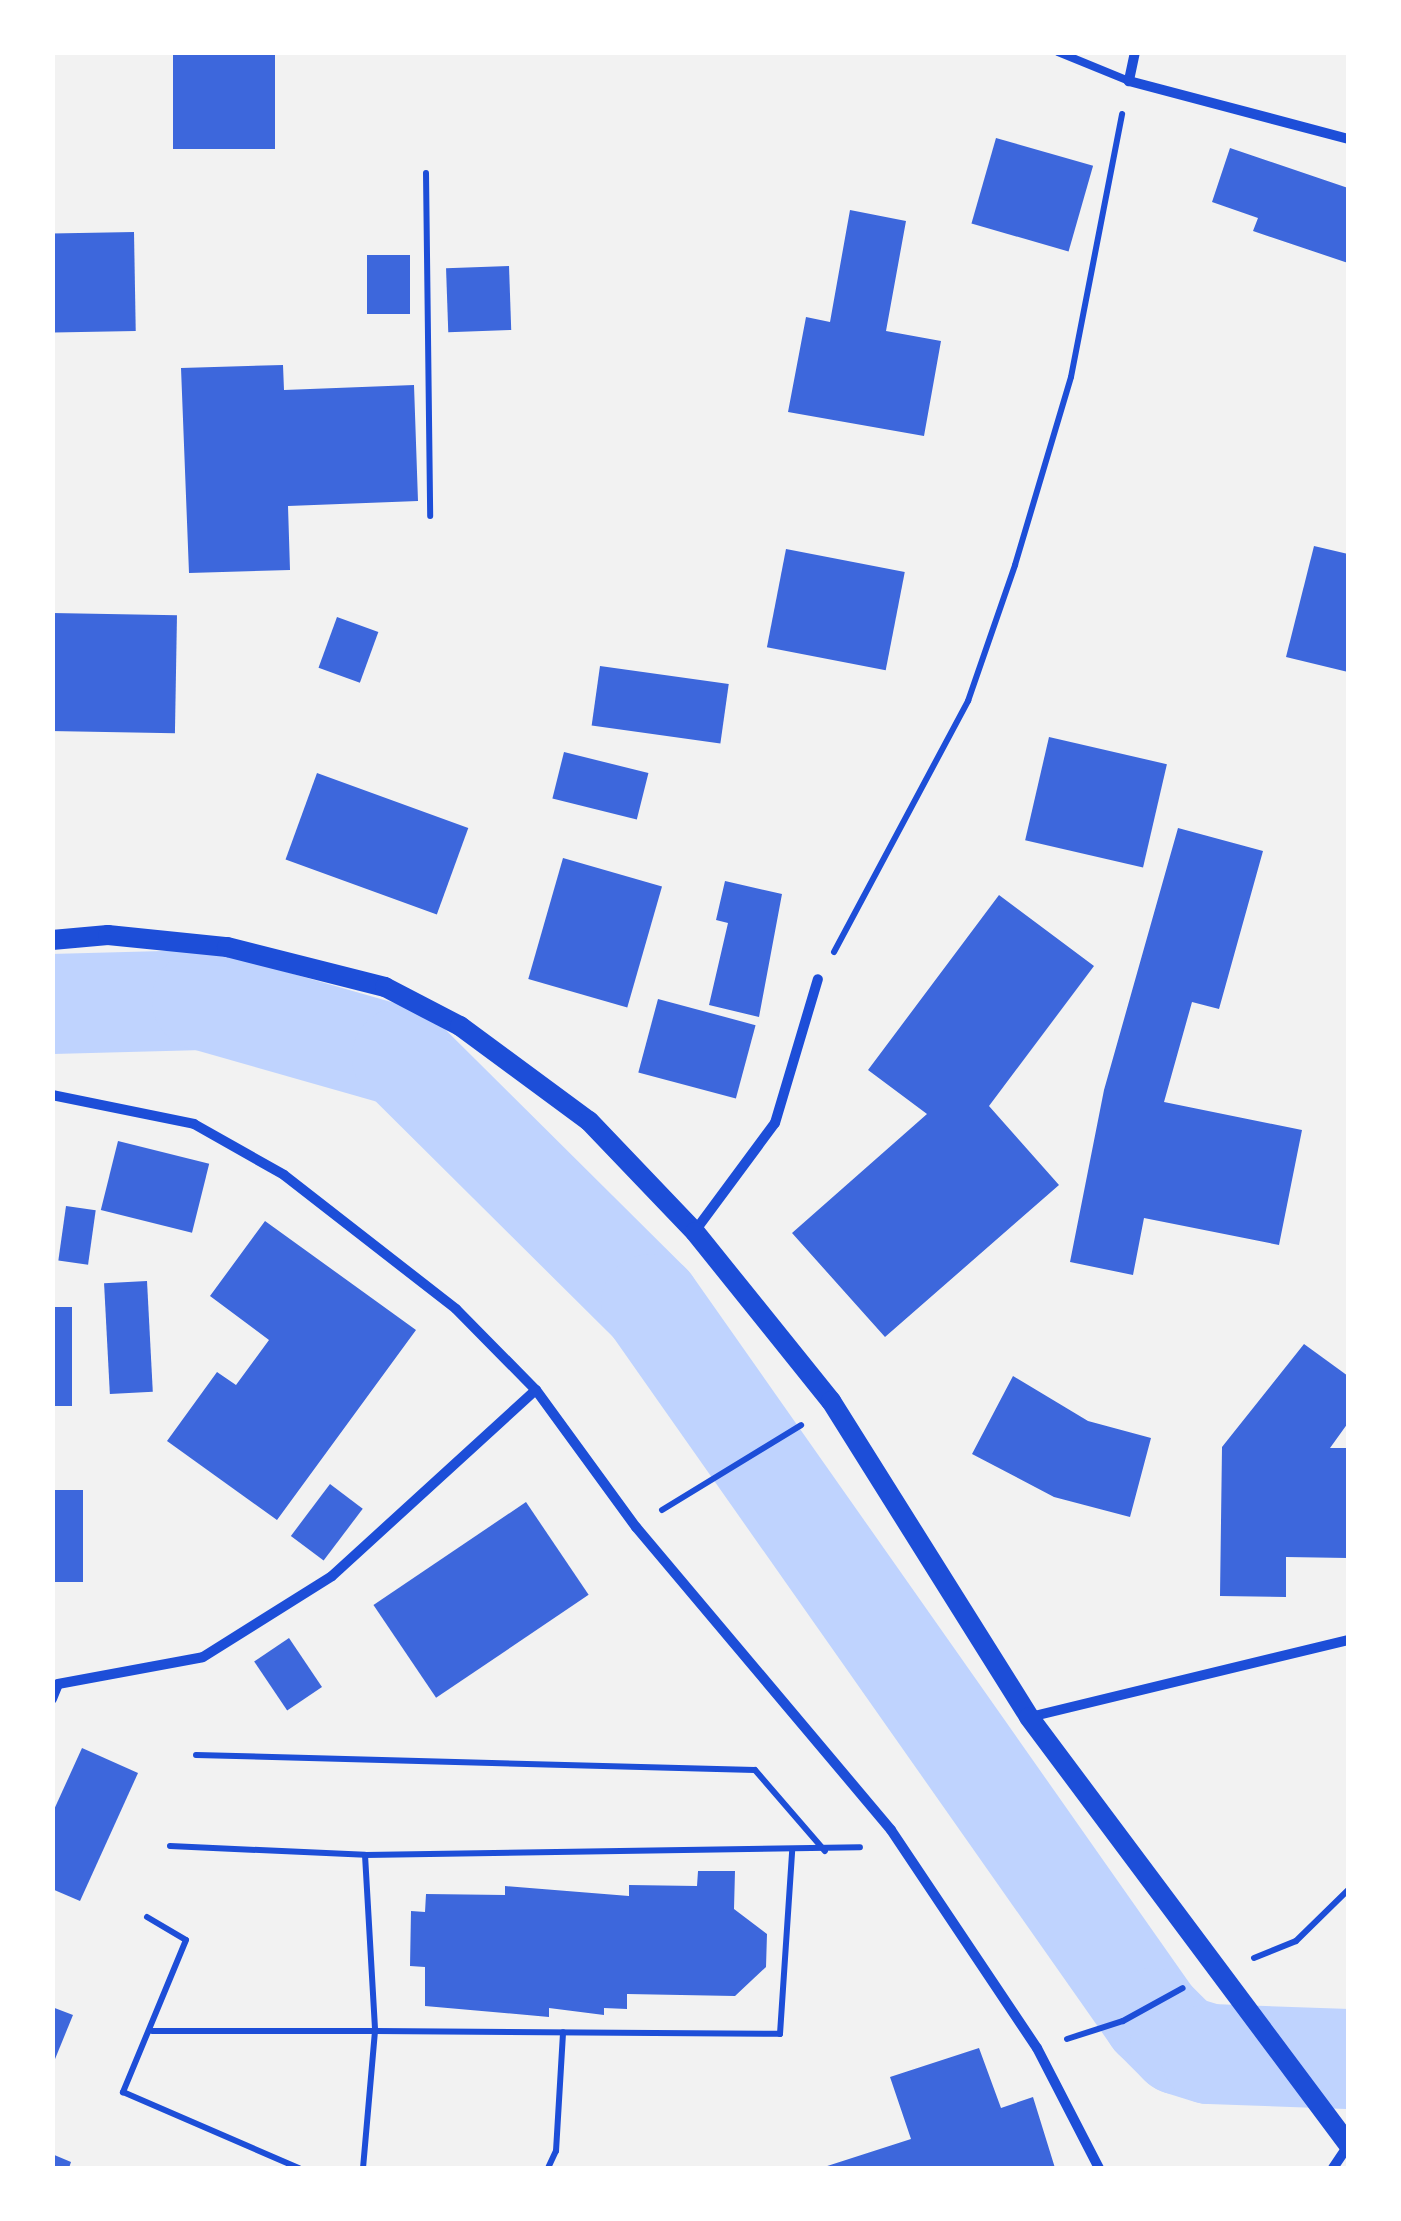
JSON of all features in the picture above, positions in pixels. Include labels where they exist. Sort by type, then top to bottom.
[{"type":"main road","points":[[52,940],[108,935],[228,947],[385,987],[460,1026],[589,1121],[695,1232],[831,1401],[1029,1717],[1215,1974],[1348,2145]]},
{"type":"street","points":[[1135,52],[1128,81],[1348,140]]},
{"type":"street","points":[[695,1232],[775,1122],[818,979]]},
{"type":"street","points":[[52,1095],[194,1124],[284,1175],[456,1309],[536,1390],[636,1526],[891,1830],[1037,2048],[1099,2168]]},
{"type":"street","points":[[52,1698],[58,1684],[203,1657],[332,1576],[536,1390]]},
{"type":"street","points":[[1029,1717],[1348,1640]]},
{"type":"street","points":[[1332,2168],[1348,2145]]},
{"type":"lane","points":[[1058,52],[1128,81]]},
{"type":"path","points":[[818,979],[904,830],[968,701],[1009,582],[1070,378],[1128,81]]},
{"type":"path","points":[[426,173],[430,516]]},
{"type":"path","points":[[636,1526],[800,1426]]},
{"type":"path","points":[[196,1755],[755,1770],[825,1851]]},
{"type":"path","points":[[170,1846],[365,1855],[825,1851],[866,1846],[891,1830]]},
{"type":"path","points":[[152,2031],[780,2034],[792,1851]]},
{"type":"path","points":[[363,2168],[375,2031],[365,1855]]},
{"type":"path","points":[[1037,2048],[1123,2021],[1173,1992],[1296,1941],[1348,1890]]},
{"type":"path","points":[[147,1917],[186,1940],[152,2031],[123,2092],[299,2168]]},
{"type":"path","points":[[548,2168],[556,2150],[563,2031]]},
{"type":"building","points":[[173,52],[275,52],[275,149],[173,149]]},
{"type":"building","points":[[996,138],[1093,166],[1069,251],[971,224]]},
{"type":"building","points":[[1230,148],[1348,188],[1348,263],[1253,231],[1258,218],[1212,202]]},
{"type":"building","points":[[850,210],[906,221],[886,331],[941,341],[924,436],[788,412],[806,317],[830,322]]},
{"type":"building","points":[[134,232],[136,331],[54,332],[52,233]]},
{"type":"building","points":[[367,255],[410,255],[410,314],[367,314]]},
{"type":"building","points":[[509,266],[511,330],[448,332],[446,268]]},
{"type":"building","points":[[283,365],[284,390],[414,385],[418,501],[288,506],[290,570],[189,573],[181,368]]},
{"type":"building","points":[[1314,546],[1348,554],[1348,672],[1286,657]]},
{"type":"building","points":[[786,549],[905,572],[886,670],[767,647]]},
{"type":"building","points":[[52,613],[177,615],[175,733],[52,731]]},
{"type":"building","points":[[337,617],[378,632],[360,683],[319,668]]},
{"type":"building","points":[[600,666],[729,684],[720,744],[592,725]]},
{"type":"building","points":[[1049,737],[1167,764],[1143,868],[1025,840]]},
{"type":"building","points":[[564,752],[648,773],[637,820],[552,799]]},
{"type":"building","points":[[317,773],[468,828],[437,915],[286,859]]},
{"type":"building","points":[[1178,828],[1263,851],[1219,1009],[1192,1002],[1164,1102],[1302,1130],[1279,1245],[1144,1218],[1133,1275],[1070,1262],[1104,1090]]},
{"type":"building","points":[[563,858],[662,886],[627,1008],[528,979]]},
{"type":"building","points":[[725,881],[782,894],[759,1017],[709,1005],[728,923],[716,920]]},
{"type":"building","points":[[999,895],[1094,966],[989,1106],[1059,1185],[885,1337],[792,1233],[927,1114],[868,1070]]},
{"type":"building","points":[[658,999],[756,1025],[736,1099],[638,1072]]},
{"type":"building","points":[[118,1141],[209,1164],[192,1233],[101,1210]]},
{"type":"building","points":[[66,1206],[96,1210],[88,1265],[58,1260]]},
{"type":"building","points":[[265,1221],[416,1330],[277,1520],[167,1441],[217,1372],[236,1385],[269,1340],[210,1296]]},
{"type":"building","points":[[147,1281],[153,1392],[110,1394],[104,1283]]},
{"type":"building","points":[[52,1307],[72,1307],[72,1406],[52,1406]]},
{"type":"building","points":[[1304,1344],[1348,1376],[1348,1423],[1330,1448],[1348,1448],[1348,1558],[1286,1557],[1286,1597],[1220,1596],[1222,1447]]},
{"type":"building","points":[[1013,1376],[1088,1421],[1151,1438],[1130,1517],[1054,1497],[972,1454]]},
{"type":"building","points":[[330,1484],[363,1509],[324,1561],[291,1536]]},
{"type":"building","points":[[52,1490],[83,1490],[83,1582],[52,1582]]},
{"type":"building","points":[[526,1502],[589,1595],[436,1698],[373,1605]]},
{"type":"building","points":[[289,1638],[322,1687],[287,1710],[254,1661]]},
{"type":"building","points":[[82,1748],[138,1773],[80,1901],[52,1889],[52,1814]]},
{"type":"building","points":[[698,1871],[735,1871],[734,1909],[767,1934],[766,1967],[735,1996],[627,1994],[627,2009],[604,2008],[604,2015],[549,2008],[549,2017],[425,2006],[425,1967],[410,1966],[411,1911],[425,1912],[426,1894],[505,1895],[505,1886],[629,1896],[629,1885],[697,1886]]},
{"type":"building","points":[[52,2007],[73,2015],[53,2064],[52,2064]]},
{"type":"building","points":[[979,2048],[1001,2108],[1033,2097],[1055,2168],[821,2168],[911,2139],[890,2077]]},
{"type":"building","points":[[52,2154],[71,2162],[69,2168],[52,2168]]},
{"type":"waterway","points":[[52,1004],[202,1000],[402,1057],[651,1304],[1153,2018],[1180,2045],[1210,2054],[1348,2059]]}]
